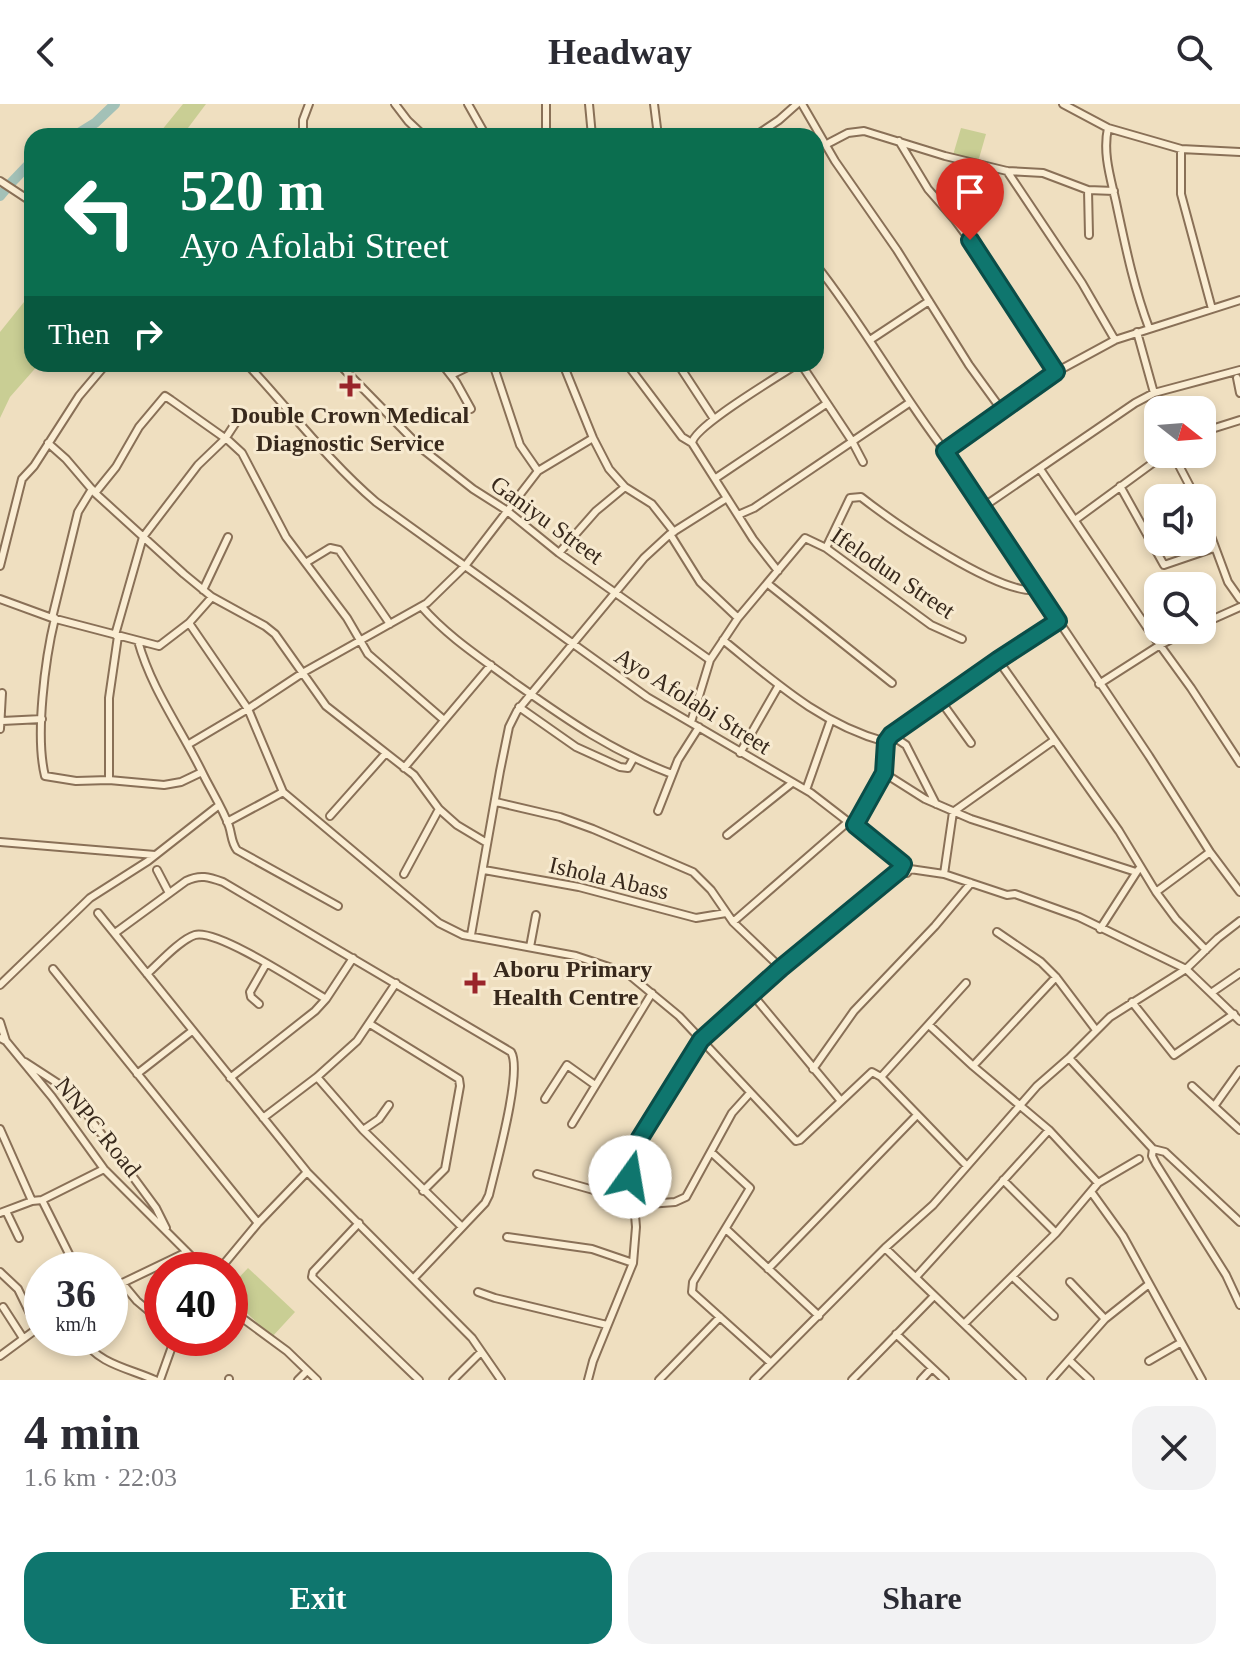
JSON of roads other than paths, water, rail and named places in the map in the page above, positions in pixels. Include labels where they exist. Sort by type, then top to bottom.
[{"type":"street","points":[[303,128],[309,104]]},
{"type":"street","points":[[395,104],[415,128]]},
{"type":"street","points":[[468,104],[482,128]]},
{"type":"street","points":[[546,104],[546,128]]},
{"type":"street","points":[[589,104],[591,128]]},
{"type":"street","points":[[654,104],[657,128]]},
{"type":"street","points":[[767,128],[800,104],[816,128]]},
{"type":"street","points":[[1063,104],[1108,128],[1181,149],[1240,152]]},
{"type":"street","points":[[1108,128],[1106,153],[1135,290],[1149,328]]},
{"type":"street","points":[[827,144],[858,130],[1007,171],[1043,173],[1088,190],[1114,191]]},
{"type":"street","points":[[824,140],[969,365],[1001,409]]},
{"type":"street","points":[[899,141],[928,189],[985,261],[1056,372]]},
{"type":"street","points":[[1181,149],[1181,194],[1212,309]]},
{"type":"street","points":[[1007,171],[1082,283],[1115,340]]},
{"type":"street","points":[[0,181],[24,197]]},
{"type":"street","points":[[1088,190],[1089,235]]},
{"type":"street","points":[[824,274],[909,403],[983,507],[1210,852],[1240,892]]},
{"type":"street","points":[[945,451],[1056,372],[1115,340],[1240,300]]},
{"type":"street","points":[[870,340],[929,301]]},
{"type":"street","points":[[1137,332],[1154,393]]},
{"type":"street","points":[[983,507],[1119,413],[1154,393],[1240,370]]},
{"type":"street","points":[[0,566],[22,479],[99,372]]},
{"type":"street","name":"Ayo Afolabi Street","points":[[255,372],[349,479],[409,527],[647,697],[806,790],[852,823],[904,868]]},
{"type":"street","name":"Ganiyu Street","points":[[347,372],[421,448],[559,553],[710,660]]},
{"type":"street","points":[[449,372],[471,409]]},
{"type":"street","points":[[451,375],[457,372]]},
{"type":"street","points":[[496,372],[520,445],[538,471]]},
{"type":"street","points":[[566,372],[609,469],[625,487],[652,504],[700,582],[738,618]]},
{"type":"street","points":[[633,372],[682,437],[692,443],[778,571],[738,618],[710,660],[691,722]]},
{"type":"street","points":[[683,372],[714,419]]},
{"type":"street","points":[[692,443],[695,433],[787,372]]},
{"type":"street","points":[[804,372],[863,462]]},
{"type":"street","points":[[1237,378],[1240,393]]},
{"type":"street","points":[[202,772],[181,782],[164,785],[109,780],[76,781],[45,776],[42,719],[47,654],[78,512],[116,467],[139,427],[165,396],[235,446],[248,462],[286,537],[307,562],[368,654],[444,720]]},
{"type":"street","points":[[738,515],[754,508],[909,403]]},
{"type":"street","points":[[716,478],[826,404]]},
{"type":"street","points":[[109,780],[108,706],[117,636],[143,537],[198,465],[225,439],[242,413]]},
{"type":"street","points":[[1216,428],[1240,420]]},
{"type":"street","points":[[189,744],[304,672],[422,607],[465,566],[538,471],[593,438]]},
{"type":"street","points":[[48,443],[93,491],[203,590],[275,634],[326,706],[419,781],[439,809],[457,825],[487,843]]},
{"type":"street","points":[[1075,520],[1145,468]]},
{"type":"street","points":[[1040,469],[1240,763]]},
{"type":"street","points":[[1120,486],[1144,529]]},
{"type":"street","points":[[559,553],[596,511],[625,487]]},
{"type":"street","points":[[826,548],[850,498],[861,497],[956,561],[1025,591],[1038,590]]},
{"type":"street","points":[[471,935],[509,727],[519,707],[644,558],[672,533],[727,498]]},
{"type":"street","points":[[203,590],[228,537]]},
{"type":"street","name":"Ifelodun Street","points":[[778,571],[805,538],[826,548],[931,625],[962,639]]},
{"type":"street","points":[[307,562],[330,548],[339,550],[390,624]]},
{"type":"street","points":[[1216,553],[1228,582],[1240,599]]},
{"type":"street","points":[[1159,556],[1164,565],[1190,556]]},
{"type":"street","points":[[768,584],[892,683]]},
{"type":"street","points":[[0,599],[53,618],[159,646],[189,623],[212,597]]},
{"type":"street","points":[[422,607],[434,621],[572,724],[633,759],[672,774]]},
{"type":"street","points":[[1216,618],[1240,607]]},
{"type":"street","points":[[733,922],[852,823],[884,773],[886,742],[891,735],[1058,621]]},
{"type":"street","points":[[189,623],[248,709],[283,792],[439,923],[463,935],[576,956],[617,969],[636,979],[701,1040],[796,1141],[869,1073],[875,1073],[967,1166]]},
{"type":"street","points":[[723,640],[830,722],[886,742]]},
{"type":"street","points":[[138,641],[144,664],[161,701],[189,744],[227,822],[237,850],[338,906]]},
{"type":"street","points":[[1099,684],[1160,645]]},
{"type":"street","points":[[998,660],[1119,831],[1138,870],[1176,919],[1206,950]]},
{"type":"street","points":[[404,768],[491,665]]},
{"type":"street","points":[[740,753],[779,685]]},
{"type":"street","points":[[2,693],[1,725],[42,719]]},
{"type":"street","points":[[940,700],[971,743]]},
{"type":"street","points":[[519,707],[576,747],[620,767],[628,768],[633,759]]},
{"type":"street","points":[[806,790],[830,722]]},
{"type":"street","points":[[658,811],[670,787],[672,774],[699,727]]},
{"type":"street","points":[[891,735],[906,745],[936,804]]},
{"type":"street","points":[[944,874],[953,812],[1053,741]]},
{"type":"street","points":[[330,816],[386,753]]},
{"type":"street","points":[[884,773],[953,812],[1138,870]]},
{"type":"street","points":[[727,835],[792,783]]},
{"type":"street","points":[[227,822],[283,792]]},
{"type":"street","points":[[496,802],[560,817],[693,872],[711,890],[733,922],[781,968]]},
{"type":"street","points":[[0,985],[90,898],[155,855],[218,806]]},
{"type":"street","points":[[404,874],[439,809]]},
{"type":"street","points":[[0,842],[155,855]]},
{"type":"street","points":[[1156,892],[1210,852]]},
{"type":"street","points":[[588,1380],[633,1263],[636,1236],[631,1166],[640,1138],[701,1040],[781,968],[904,868],[944,874],[1071,913],[1186,969],[1240,1021]]},
{"type":"street","points":[[157,870],[169,893]]},
{"type":"street","name":"Ishola Abass","points":[[484,870],[579,887],[696,918],[726,913]]},
{"type":"street","points":[[1100,929],[1138,870]]},
{"type":"street","points":[[115,933],[198,875],[208,877],[223,882],[396,983],[500,1045],[515,1058],[513,1086],[489,1195],[414,1278]]},
{"type":"street","points":[[813,1069],[854,1011],[935,926],[971,883]]},
{"type":"street","points":[[98,913],[307,1172],[472,1338],[501,1380]]},
{"type":"street","points":[[530,947],[536,915]]},
{"type":"street","points":[[754,1380],[885,1248],[933,1205],[1037,1086],[1096,1030],[1132,1002],[1186,969],[1240,921]]},
{"type":"street","points":[[997,932],[1041,962],[1096,1030]]},
{"type":"street","points":[[147,974],[190,937],[205,933],[326,999]]},
{"type":"street","points":[[230,1078],[282,1039],[326,999],[353,958]]},
{"type":"street","points":[[259,1004],[250,992],[266,964]]},
{"type":"street","points":[[53,969],[258,1223]]},
{"type":"street","points":[[1211,993],[1240,973]]},
{"type":"street","points":[[973,1066],[1056,977]]},
{"type":"street","points":[[263,1118],[317,1077],[357,1041],[396,983]]},
{"type":"street","points":[[881,1077],[966,983]]},
{"type":"street","points":[[572,1124],[652,993]]},
{"type":"street","points":[[752,994],[841,1101]]},
{"type":"street","points":[[1132,1002],[1174,1055],[1234,1014]]},
{"type":"street","points":[[0,1022],[3,1039]]},
{"type":"street","points":[[370,1024],[459,1079],[445,1169],[423,1191]]},
{"type":"street","points":[[929,1025],[1049,1130],[1098,1183]]},
{"type":"street","points":[[137,1074],[192,1031]]},
{"type":"street","name":"NNPC Road","points":[[3,1039],[52,1097],[104,1169],[187,1252]]},
{"type":"street","points":[[1069,1058],[1153,1149],[1165,1152],[1240,1222]]},
{"type":"street","points":[[22,1060],[65,1088],[83,1109],[156,1208],[168,1232]]},
{"type":"street","points":[[545,1099],[567,1065],[595,1085]]},
{"type":"street","points":[[1215,1105],[1240,1070]]},
{"type":"street","points":[[317,1077],[363,1130],[462,1227]]},
{"type":"street","points":[[52,1097],[57,1084]]},
{"type":"street","points":[[1192,1086],[1240,1130]]},
{"type":"street","points":[[635,1205],[675,1202],[686,1197],[732,1113],[750,1093]]},
{"type":"street","points":[[363,1130],[379,1119],[389,1105]]},
{"type":"street","points":[[768,1269],[917,1115]]},
{"type":"street","points":[[0,1129],[32,1201]]},
{"type":"street","points":[[916,1277],[1049,1130]]},
{"type":"street","points":[[1153,1149],[1156,1164],[1226,1275],[1240,1305]]},
{"type":"street","points":[[711,1152],[750,1188],[691,1287],[692,1292],[771,1363]]},
{"type":"street","points":[[964,1324],[1056,1233],[1098,1183],[1139,1159]]},
{"type":"street","points":[[19,1238],[3,1212],[42,1200],[104,1169]]},
{"type":"street","points":[[234,1252],[307,1172]]},
{"type":"street","points":[[537,1174],[597,1191],[633,1195]]},
{"type":"street","points":[[1003,1180],[1056,1233]]},
{"type":"street","points":[[1092,1193],[1123,1236],[1202,1380]]},
{"type":"street","points":[[42,1200],[68,1252]]},
{"type":"street","points":[[359,1223],[313,1272],[312,1277],[419,1380]]},
{"type":"street","points":[[726,1229],[819,1316]]},
{"type":"street","points":[[507,1237],[592,1249],[633,1263]]},
{"type":"street","points":[[885,1248],[1022,1380]]},
{"type":"street","points":[[0,1272],[24,1299]]},
{"type":"street","points":[[1013,1277],[1054,1316]]},
{"type":"street","points":[[1070,1282],[1105,1319]]},
{"type":"street","points":[[1051,1380],[1105,1319],[1149,1284]]},
{"type":"street","points":[[128,1290],[144,1307]]},
{"type":"street","points":[[478,1292],[607,1325]]},
{"type":"street","points":[[852,1380],[934,1296]]},
{"type":"street","points":[[0,1356],[23,1338],[3,1307]]},
{"type":"street","points":[[659,1380],[720,1317]]},
{"type":"street","points":[[248,1322],[287,1351],[317,1380]]},
{"type":"street","points":[[896,1334],[945,1380]]},
{"type":"street","points":[[1149,1361],[1180,1343]]},
{"type":"street","points":[[453,1380],[481,1352]]},
{"type":"street","points":[[97,1356],[157,1380],[167,1356]]},
{"type":"street","points":[[1070,1361],[1090,1380]]},
{"type":"street","points":[[921,1380],[932,1368]]},
{"type":"street","points":[[298,1380],[307,1371]]},
{"type":"waterway","points":[[87,128],[115,104]]},
{"type":"waterway","points":[[11,183],[24,169]]},
{"type":"waterway","points":[[0,196],[5,190]]},
{"type":"place","name":"Double Crown Medical Diagnostic Service","points":[[350,386]]},
{"type":"place","name":"Aboru Primary Health Centre","points":[[475,983]]}]
